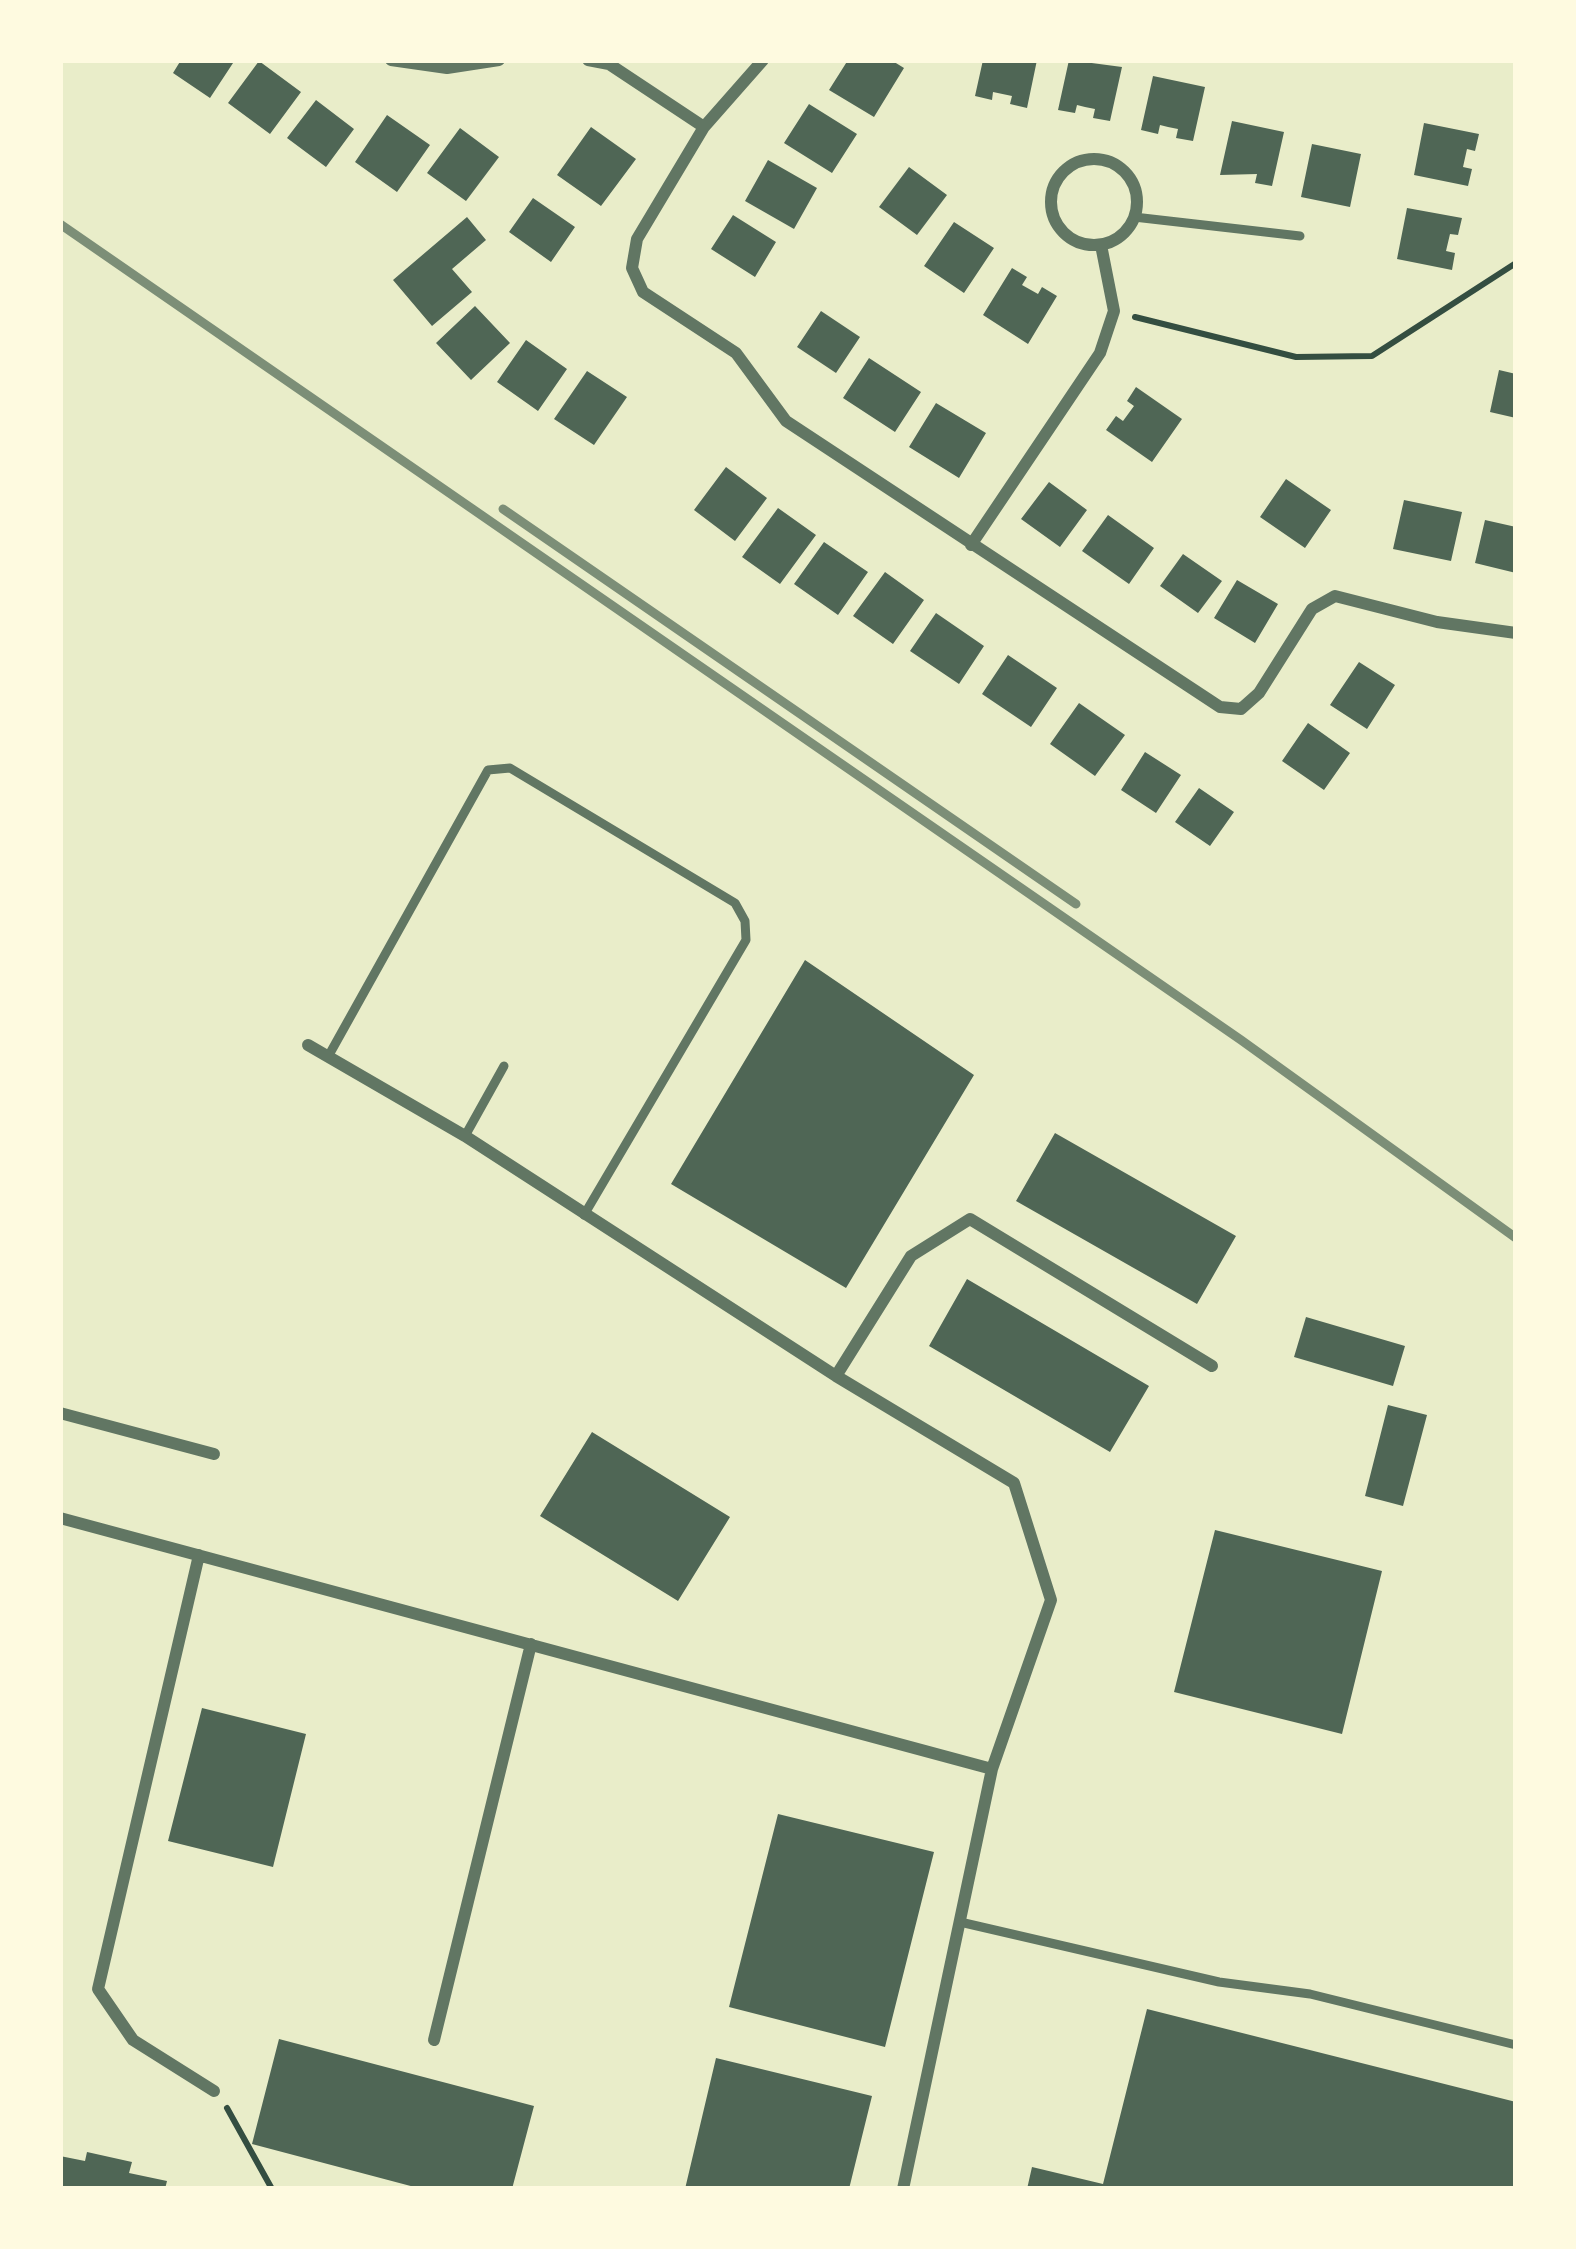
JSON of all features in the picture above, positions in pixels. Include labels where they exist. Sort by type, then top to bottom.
[{"type":"street","points":[[391,60],[447,68],[499,60]]},
{"type":"street","points":[[588,60],[609,64],[704,127]]},
{"type":"street","points":[[763,60],[704,127],[637,238],[632,268],[643,292],[736,353],[786,421],[1220,707],[1241,709],[1258,692],[1312,609],[1335,596],[1437,622],[1516,633]]},
{"type":"street","points":[[1092,159],[1119,167],[1135,189],[1134,217],[1115,240],[1101,244],[1073,240],[1054,220],[1051,193],[1066,169],[1092,159]]},
{"type":"street","points":[[971,545],[1100,353],[1114,311],[1101,244]]},
{"type":"street","points":[[308,1045],[465,1136],[836,1376],[1014,1483],[1051,1600],[992,1769],[903,2189]]},
{"type":"street","points":[[836,1376],[911,1256],[970,1220],[1212,1366]]},
{"type":"street","points":[[60,1413],[214,1454]]},
{"type":"street","points":[[60,1518],[992,1769]]},
{"type":"street","points":[[199,1555],[98,1989],[133,2040],[214,2091]]},
{"type":"street","points":[[434,2040],[531,1644]]},
{"type":"lane","points":[[1134,217],[1300,236]]},
{"type":"lane","points":[[328,1055],[488,770],[510,768],[735,902],[745,921],[746,940],[584,1214]]},
{"type":"lane","points":[[465,1136],[504,1066]]},
{"type":"lane","points":[[960,1922],[1219,1982],[1310,1994],[1516,2045]]},
{"type":"path","points":[[1114,311],[1296,358],[1372,356],[1516,263]]},
{"type":"path","points":[[214,2091],[238,2122],[250,2156],[272,2189]]},
{"type":"building","points":[[181,60],[235,60],[210,98],[173,73]]},
{"type":"building","points":[[848,60],[891,60],[904,68],[874,117],[829,90]]},
{"type":"building","points":[[983,60],[1037,60],[1027,108],[1010,104],[1012,96],[993,92],[992,100],[975,96]]},
{"type":"building","points":[[1069,60],[1122,67],[1110,121],[1093,118],[1095,109],[1077,105],[1075,113],[1058,110]]},
{"type":"building","points":[[259,61],[301,92],[270,134],[228,103]]},
{"type":"building","points":[[1153,76],[1205,87],[1193,141],[1176,138],[1178,129],[1160,125],[1158,134],[1141,130]]},
{"type":"building","points":[[316,100],[354,129],[326,167],[287,138]]},
{"type":"building","points":[[809,104],[857,134],[832,173],[784,143]]},
{"type":"building","points":[[387,115],[430,145],[397,192],[355,162]]},
{"type":"building","points":[[1232,121],[1284,132],[1272,186],[1255,183],[1257,174],[1220,175]]},
{"type":"building","points":[[1424,123],[1479,134],[1475,151],[1467,149],[1463,167],[1472,169],[1468,186],[1414,175]]},
{"type":"building","points":[[591,127],[636,159],[601,206],[557,175]]},
{"type":"building","points":[[460,128],[499,157],[466,201],[427,173]]},
{"type":"building","points":[[1312,144],[1361,154],[1350,207],[1301,197]]},
{"type":"building","points":[[768,160],[817,188],[794,229],[745,201]]},
{"type":"building","points":[[909,167],[947,195],[917,235],[879,207]]},
{"type":"building","points":[[533,198],[575,227],[551,262],[509,232]]},
{"type":"building","points":[[1407,208],[1462,218],[1458,235],[1450,234],[1446,251],[1455,253],[1452,270],[1397,259]]},
{"type":"building","points":[[733,215],[776,242],[755,277],[711,249]]},
{"type":"building","points":[[467,217],[486,240],[452,269],[472,292],[432,326],[393,280]]},
{"type":"building","points":[[954,222],[994,248],[964,293],[924,266]]},
{"type":"building","points":[[1012,268],[1027,277],[1022,285],[1038,294],[1042,287],[1057,296],[1028,344],[983,315]]},
{"type":"building","points":[[475,306],[510,343],[471,380],[436,343]]},
{"type":"building","points":[[821,311],[860,337],[836,373],[797,347]]},
{"type":"building","points":[[526,340],[567,369],[538,411],[497,382]]},
{"type":"building","points":[[869,358],[921,392],[895,432],[843,398]]},
{"type":"building","points":[[1499,370],[1516,374],[1516,418],[1490,412]]},
{"type":"building","points":[[587,371],[627,397],[594,445],[554,419]]},
{"type":"building","points":[[1136,387],[1182,419],[1152,462],[1106,430],[1116,416],[1123,421],[1134,406],[1127,401]]},
{"type":"building","points":[[936,403],[986,433],[959,478],[909,447]]},
{"type":"building","points":[[726,467],[767,498],[735,541],[694,510]]},
{"type":"building","points":[[1286,479],[1331,510],[1305,548],[1260,517]]},
{"type":"building","points":[[1049,482],[1087,510],[1060,547],[1021,519]]},
{"type":"building","points":[[1404,500],[1462,512],[1451,561],[1393,549]]},
{"type":"building","points":[[778,508],[816,535],[780,584],[742,557]]},
{"type":"building","points":[[1108,515],[1154,548],[1129,584],[1082,551]]},
{"type":"building","points":[[1485,520],[1516,527],[1516,573],[1475,563]]},
{"type":"building","points":[[824,542],[868,572],[838,615],[794,584]]},
{"type":"building","points":[[1183,554],[1222,581],[1198,613],[1160,586]]},
{"type":"building","points":[[885,572],[924,600],[893,644],[853,616]]},
{"type":"building","points":[[1237,580],[1278,604],[1255,643],[1214,618]]},
{"type":"building","points":[[936,613],[984,646],[959,684],[910,651]]},
{"type":"building","points":[[1008,655],[1057,688],[1031,727],[982,694]]},
{"type":"building","points":[[1359,662],[1395,685],[1367,729],[1330,705]]},
{"type":"building","points":[[1079,703],[1125,735],[1095,776],[1050,744]]},
{"type":"building","points":[[1308,723],[1350,753],[1324,790],[1282,761]]},
{"type":"building","points":[[1145,752],[1181,775],[1156,813],[1121,790]]},
{"type":"building","points":[[1199,788],[1234,812],[1210,846],[1175,822]]},
{"type":"building","points":[[805,960],[974,1075],[846,1288],[671,1184]]},
{"type":"building","points":[[1055,1133],[1236,1236],[1197,1304],[1016,1201]]},
{"type":"building","points":[[967,1279],[1149,1386],[1110,1452],[929,1346]]},
{"type":"building","points":[[1306,1317],[1405,1346],[1393,1386],[1294,1357]]},
{"type":"building","points":[[1388,1405],[1427,1415],[1403,1506],[1365,1496]]},
{"type":"building","points":[[592,1432],[730,1517],[678,1601],[540,1516]]},
{"type":"building","points":[[1215,1530],[1382,1571],[1342,1734],[1174,1692]]},
{"type":"building","points":[[202,1708],[306,1734],[273,1867],[168,1841]]},
{"type":"building","points":[[778,1814],[934,1852],[885,2047],[729,2007]]},
{"type":"building","points":[[1147,2009],[1516,2102],[1516,2189],[1027,2189],[1032,2167],[1103,2184]]},
{"type":"building","points":[[279,2039],[534,2106],[512,2189],[422,2189],[252,2144]]},
{"type":"building","points":[[716,2058],[872,2096],[849,2189],[685,2189]]},
{"type":"building","points":[[87,2152],[132,2162],[129,2173],[167,2181],[165,2189],[60,2189],[60,2156],[85,2161]]},
{"type":"railway","points":[[60,224],[1241,1040],[1516,1238]]},
{"type":"railway","points":[[503,509],[1076,904]]}]
